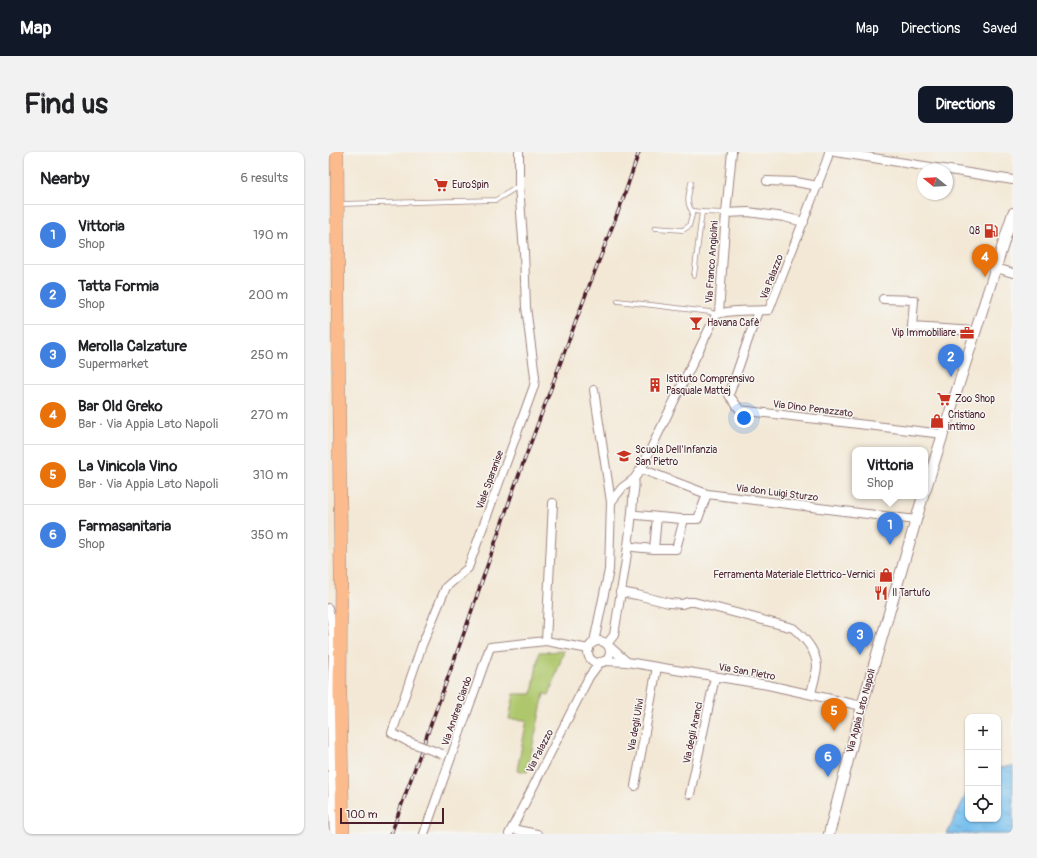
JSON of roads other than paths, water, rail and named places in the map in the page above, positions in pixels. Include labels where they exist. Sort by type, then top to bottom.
[{"type":"main road","points":[[337,152],[341,677],[334,804],[343,834]]},
{"type":"street","name":"Viale Sparanise","points":[[451,758],[407,741],[392,733],[422,645],[446,587],[468,568],[534,386],[535,377],[526,307],[518,152]]},
{"type":"street","name":"Via Franco Angiolini","points":[[718,314],[732,152]]},
{"type":"street","name":"Via Palazzo","points":[[718,314],[734,311],[769,310],[818,186],[829,152]]},
{"type":"street","points":[[835,152],[1013,180]]},
{"type":"street","points":[[767,181],[796,182],[818,186]]},
{"type":"street","name":"Via Franco Angiolini","points":[[726,213],[748,212],[784,217],[804,222]]},
{"type":"street","points":[[928,482],[1013,213]]},
{"type":"street","points":[[996,268],[1013,273]]},
{"type":"street","points":[[883,299],[914,300],[912,327],[975,331]]},
{"type":"street","name":"Via Dino Penazzato","points":[[758,311],[728,395],[740,410],[943,434]]},
{"type":"street","points":[[613,499],[622,488],[634,479],[641,469],[718,314]]},
{"type":"street","name":"Via Palazzo","points":[[589,677],[591,649],[608,570],[613,499],[594,390]]},
{"type":"street","name":"Via don Luigi Sturzo","points":[[641,469],[707,494],[916,520]]},
{"type":"street","points":[[608,645],[614,634],[631,522],[635,483],[634,479]]},
{"type":"street","points":[[613,499],[620,494],[625,495],[633,503]]},
{"type":"street","points":[[636,515],[684,519],[698,518],[707,494]]},
{"type":"street","name":"Via Appia Lato Napoli","points":[[829,834],[862,706],[922,499]]},
{"type":"street","points":[[546,641],[553,503]]},
{"type":"street","points":[[654,549],[657,517]]},
{"type":"street","points":[[633,547],[676,549],[684,519]]},
{"type":"street","points":[[620,592],[637,594],[682,604],[694,602],[793,628],[801,634],[814,655],[817,666],[811,694]]},
{"type":"street","points":[[328,608],[331,617],[333,652],[332,708],[334,834]]},
{"type":"street","name":"Via Andrea Ciardo","points":[[424,834],[490,647],[546,641],[591,649]]},
{"type":"street","points":[[600,641],[608,645],[610,655],[607,659],[602,662],[594,661],[591,649],[600,641]]},
{"type":"street","name":"Via San Pietro","points":[[608,645],[627,662]]},
{"type":"street","name":"Via Palazzo","points":[[510,832],[589,677],[602,662]]},
{"type":"street","name":"Via San Pietro","points":[[602,662],[627,662],[768,685],[862,706]]},
{"type":"street","name":"Via degli Ulivi","points":[[635,786],[657,668]]},
{"type":"street","points":[[332,708],[341,677]]},
{"type":"street","name":"Via degli Aranci","points":[[690,794],[715,677]]},
{"type":"street","points":[[510,832],[537,834]]},
{"type":"lane","points":[[691,183],[688,204],[693,212]]},
{"type":"lane","points":[[337,204],[496,200],[519,186]]},
{"type":"lane","points":[[693,212],[726,213]]},
{"type":"lane","points":[[655,228],[683,230],[689,226],[693,212]]},
{"type":"lane","points":[[694,276],[702,212]]},
{"type":"lane","points":[[618,302],[718,314]]},
{"type":"water","points":[[1013,766],[1013,834],[947,834],[965,796],[965,822],[1001,822],[1001,768]]},
{"type":"railway","points":[[391,834],[464,633],[514,488],[623,199],[639,152]]},
{"type":"place","name":"EuroSpin","points":[[441,185]]},
{"type":"place","name":"Q8","points":[[991,231]]},
{"type":"place","name":"Bar Old Greko","points":[[985,277]]},
{"type":"place","name":"Havana Cafè","points":[[696,323]]},
{"type":"place","name":"Vip Immobiliare","points":[[967,333]]},
{"type":"place","name":"Tatta Formia","points":[[951,377]]},
{"type":"place","name":"Istituto Comprensivo Pasquale Mattej","points":[[655,385]]},
{"type":"place","name":"Zoo Shop","points":[[944,399]]},
{"type":"place","name":"Cristiano intimo","points":[[937,421]]},
{"type":"place","name":"Scuola Dell'Infanzia San Pietro","points":[[624,456]]},
{"type":"place","name":"Vittoria","points":[[890,545]]},
{"type":"place","name":"Ferramenta Materiale Elettrico-Vernici","points":[[886,575]]},
{"type":"place","name":"Il Tartufo","points":[[881,593]]},
{"type":"place","name":"Merolla Calzature","points":[[860,655]]},
{"type":"place","name":"La Vinicola Vino","points":[[834,731]]},
{"type":"place","name":"Farmasanitaria","points":[[828,777]]}]
